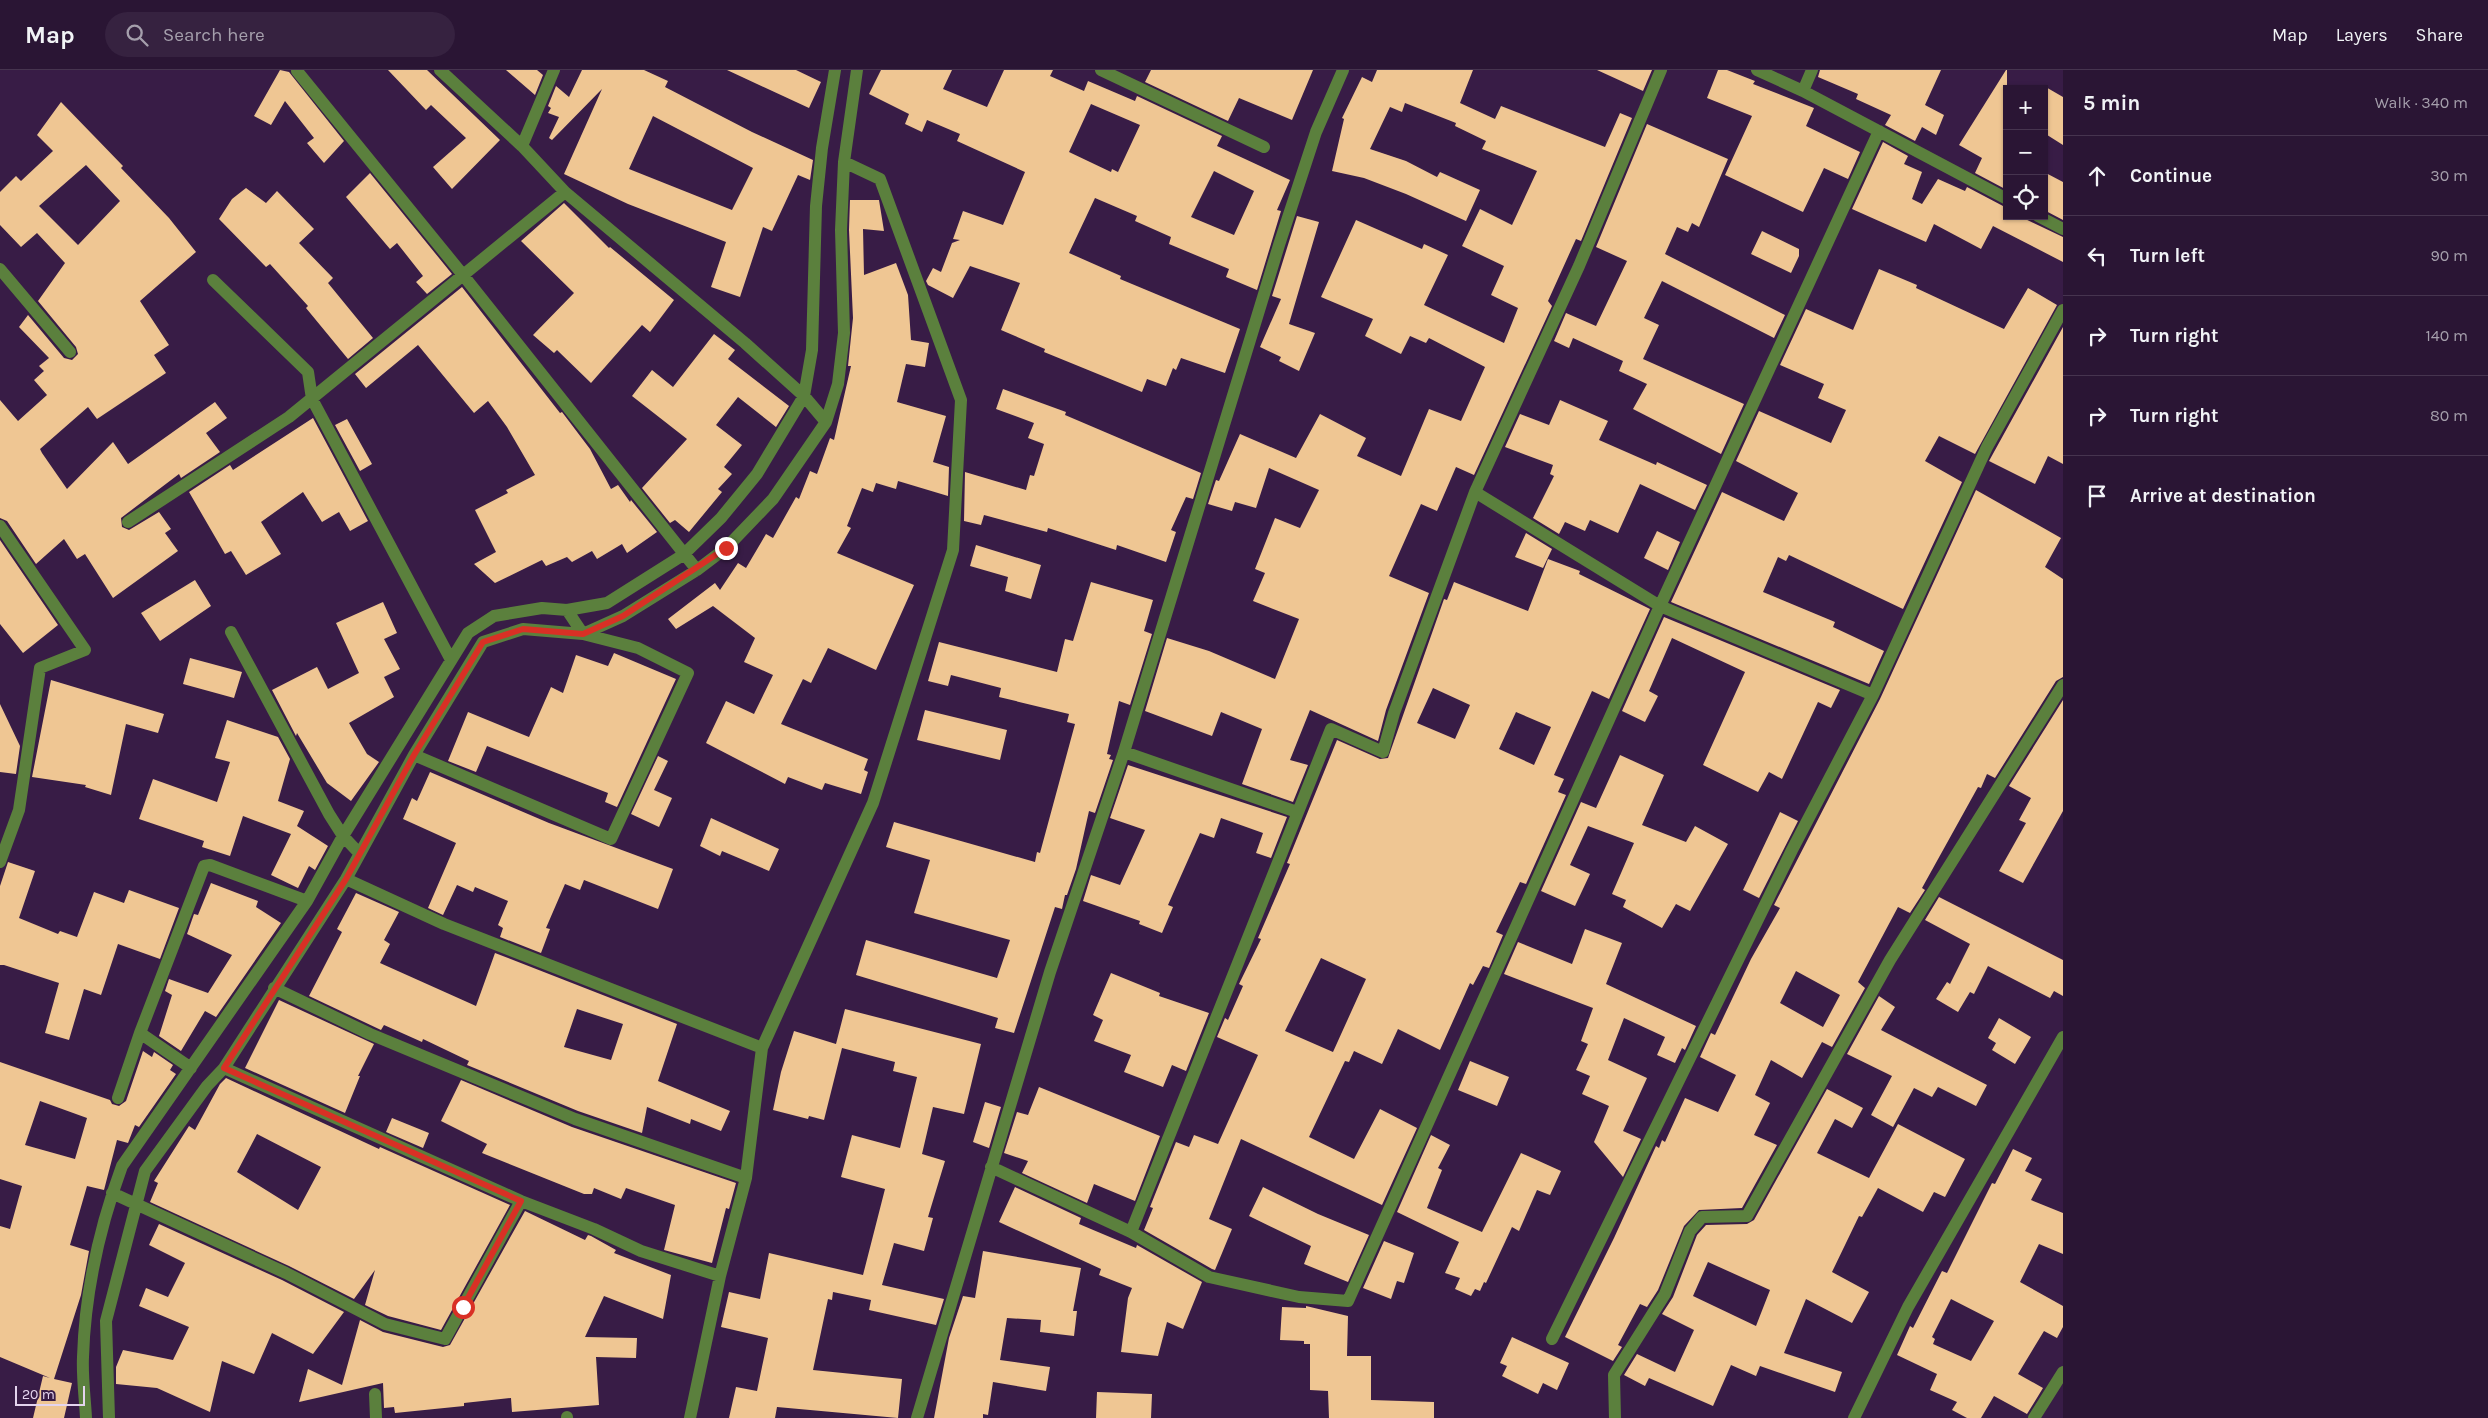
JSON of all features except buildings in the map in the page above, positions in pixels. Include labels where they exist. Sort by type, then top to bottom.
[{"type":"street","points":[[440,70],[522,146],[564,192],[804,396],[826,422]]},
{"type":"street","points":[[522,146],[554,70]]},
{"type":"street","points":[[86,1418],[82,1358],[92,1275],[112,1194],[122,1166],[307,901],[343,836],[450,660],[468,634],[494,616],[542,608],[568,610],[606,603],[683,555],[720,518],[757,474],[804,396],[812,350],[816,206],[822,148],[835,70]]},
{"type":"street","points":[[583,634],[623,616],[697,570],[726,548],[774,498],[826,422],[838,384],[844,333],[841,230],[844,157],[857,70]]},
{"type":"street","points":[[1101,70],[1264,147]]},
{"type":"street","points":[[917,1418],[1050,972],[1124,752],[1316,132],[1343,70]]},
{"type":"street","points":[[1131,1232],[1330,729],[1383,752],[1394,713],[1475,492],[1579,266],[1661,70]]},
{"type":"street","points":[[1757,70],[1803,91],[2003,197]]},
{"type":"street","points":[[1803,91],[1812,70]]},
{"type":"street","points":[[296,71],[464,275],[683,555],[697,570]]},
{"type":"street","points":[[992,1167],[1131,1232],[1209,1277],[1298,1297],[1348,1302],[1660,606],[1879,131]]},
{"type":"street","points":[[690,1418],[720,1276],[746,1178],[762,1048],[873,803],[953,550],[961,400],[880,179],[844,157],[822,148]]},
{"type":"street","points":[[128,522],[289,418],[564,192]]},
{"type":"street","points":[[2046,220],[2063,229]]},
{"type":"street","points":[[0,269],[70,352]]},
{"type":"street","points":[[212,280],[308,372],[312,399],[450,660]]},
{"type":"street","points":[[1552,1338],[1792,850],[1873,695],[1987,447],[2063,310]]},
{"type":"street","points":[[1475,492],[1660,606],[1873,695]]},
{"type":"street","points":[[0,526],[85,650],[40,668],[19,810],[0,862]]},
{"type":"street","points":[[568,610],[583,634]]},
{"type":"street","points":[[109,1418],[106,1321],[135,1203],[145,1171],[207,1086],[224,1068],[346,879],[414,755],[483,642],[523,629],[583,634],[638,648],[688,673],[611,839],[414,755]]},
{"type":"street","points":[[231,632],[343,836],[359,853]]},
{"type":"street","points":[[1615,1418],[1614,1375],[1665,1294],[1690,1230],[1702,1217],[1747,1216],[1890,960],[2063,685]]},
{"type":"street","points":[[1124,752],[1297,812]]},
{"type":"street","points":[[118,1098],[140,1033],[204,866],[210,865],[307,901]]},
{"type":"street","points":[[346,879],[444,924],[762,1048]]},
{"type":"street","points":[[274,988],[370,1034],[574,1119],[746,1178]]},
{"type":"street","points":[[140,1033],[191,1068]]},
{"type":"street","points":[[1854,1418],[1908,1306],[2063,1037]]},
{"type":"street","points":[[224,1068],[521,1201],[641,1251],[720,1276]]},
{"type":"street","points":[[112,1194],[286,1273],[385,1324],[445,1339],[521,1201]]},
{"type":"street","points":[[2034,1418],[2063,1372]]},
{"type":"street","points":[[375,1394],[376,1418]]},
{"type":"route","points":[[463,1307],[521,1201],[224,1068],[346,879],[414,755],[483,642],[523,629],[583,634],[623,616],[697,570],[726,548]]}]
